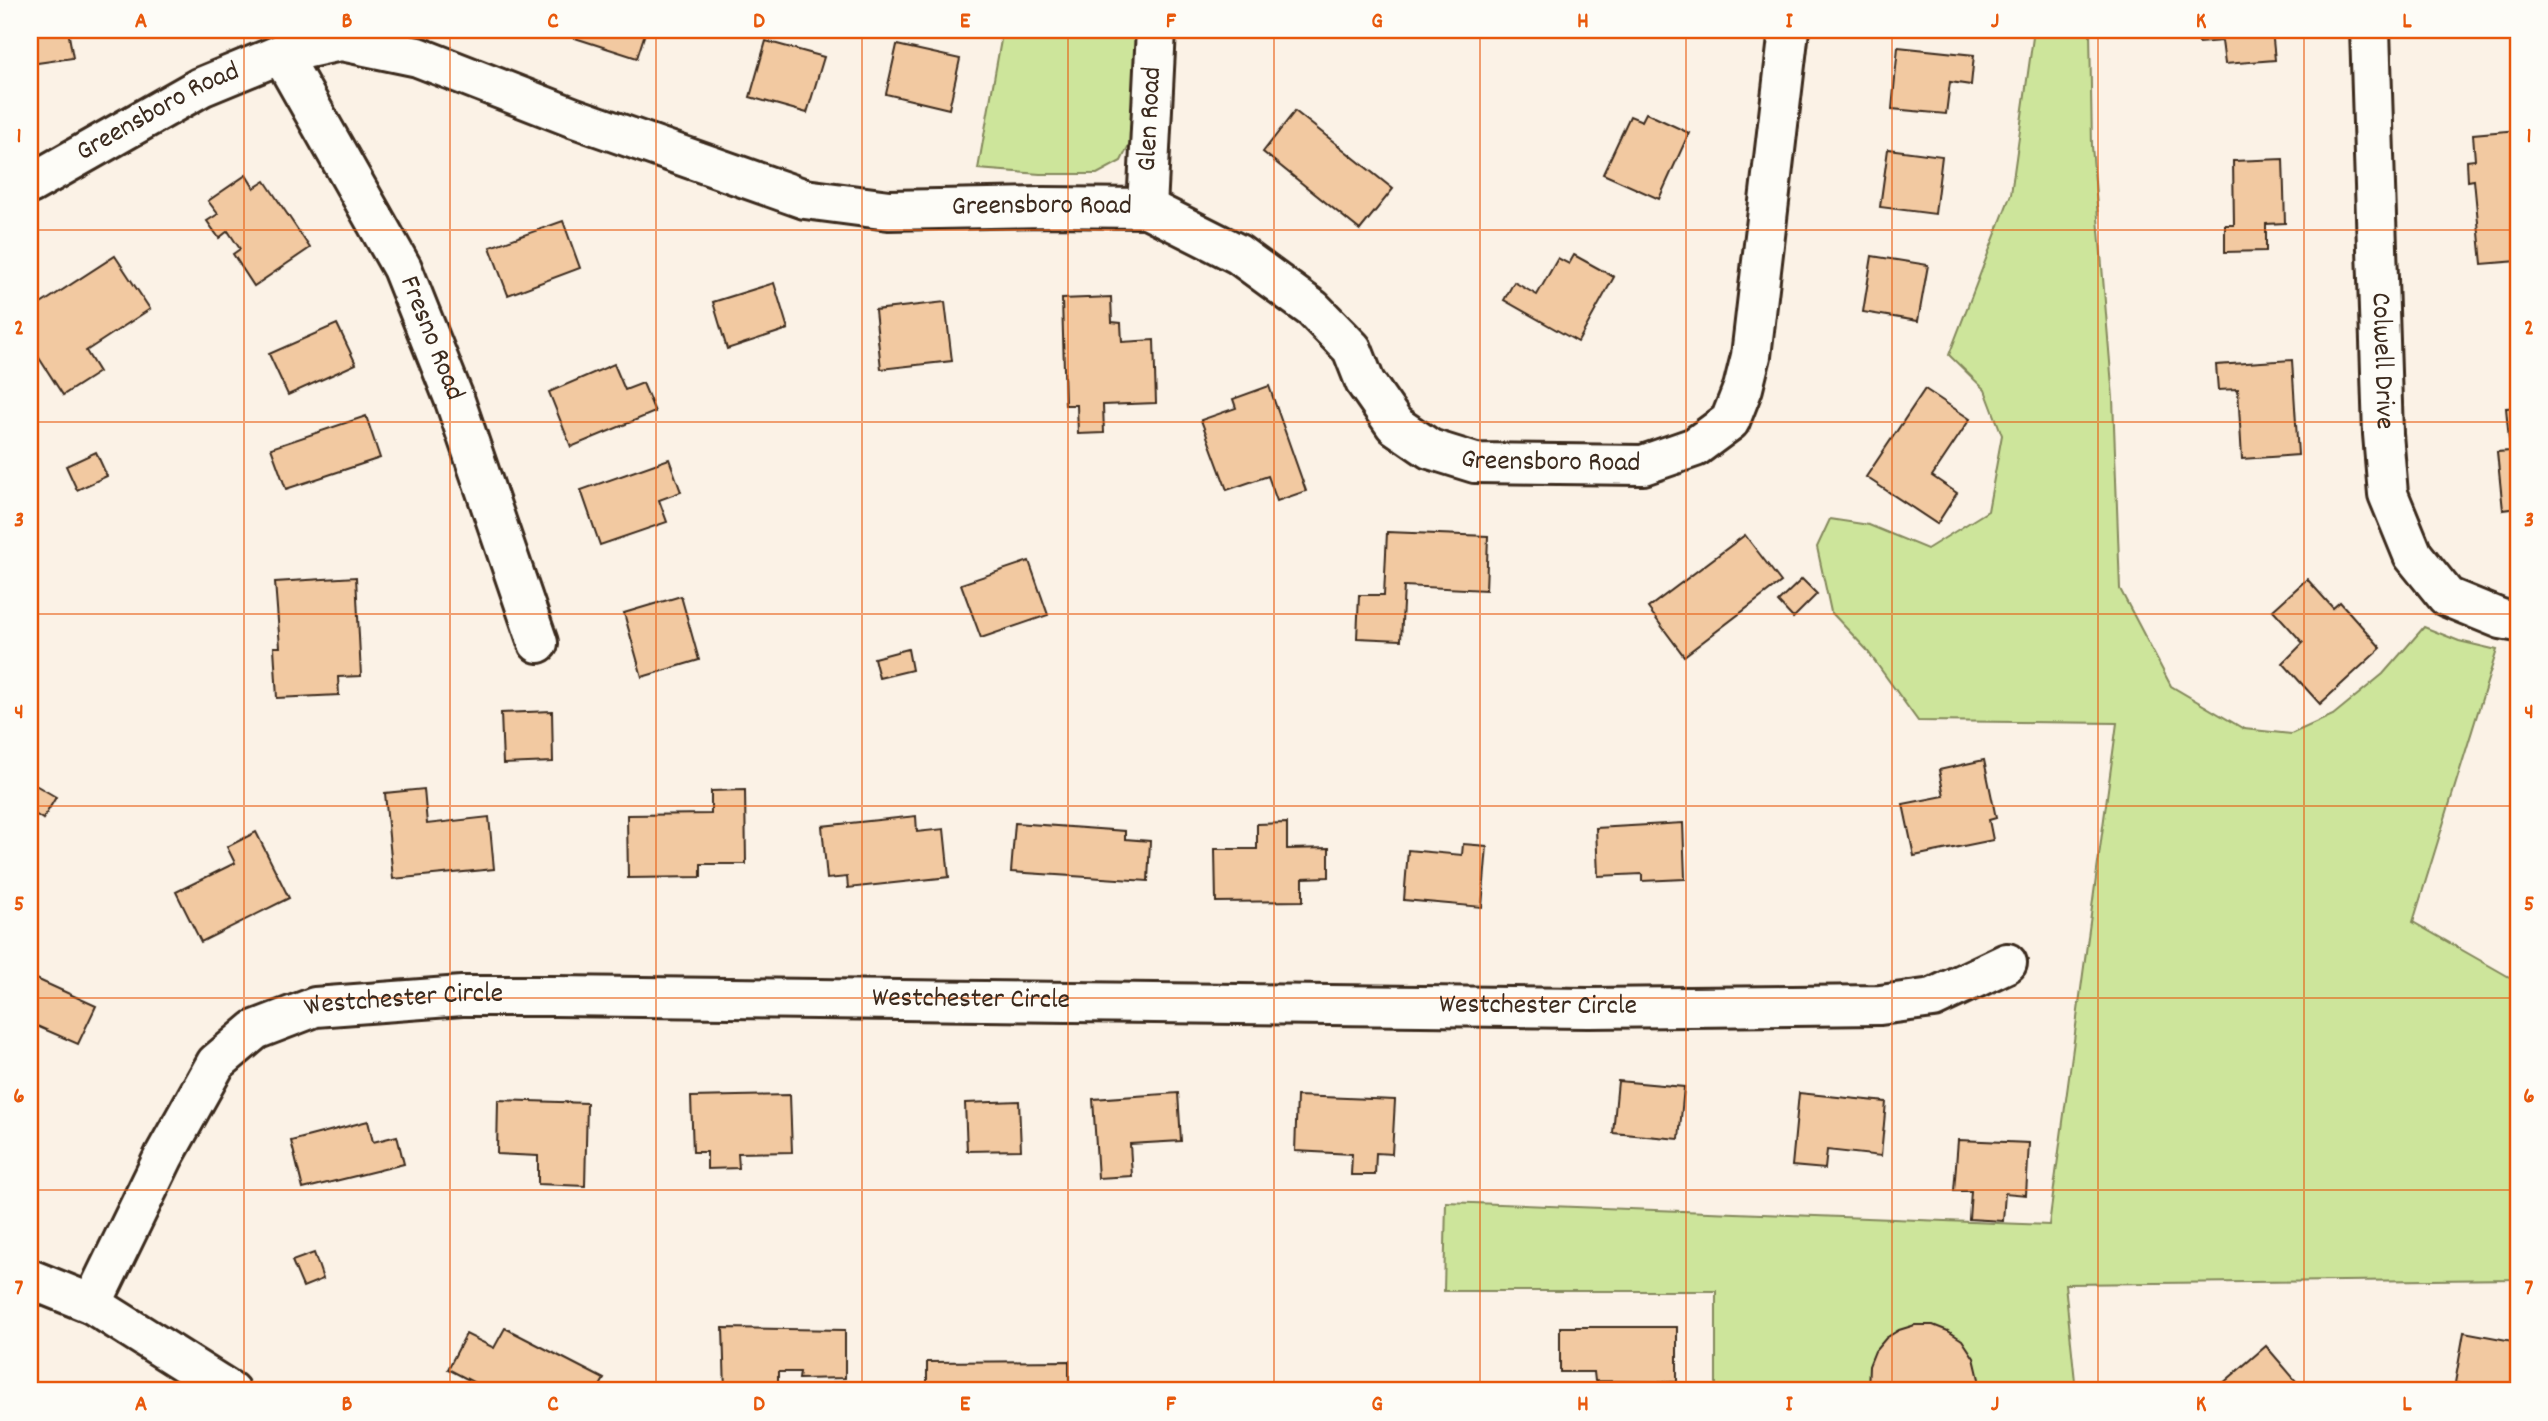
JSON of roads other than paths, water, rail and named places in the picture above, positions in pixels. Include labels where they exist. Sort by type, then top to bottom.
[{"type":"street","name":"Glen Road","points":[[1147,208],[1156,30]]},
{"type":"street","name":"Greensboro Road","points":[[30,184],[201,87],[281,54],[341,41],[418,57],[572,117],[805,199],[888,210],[1147,208],[1238,254],[1313,309],[1352,349],[1365,382],[1395,425],[1430,449],[1475,463],[1643,465],[1695,447],[1730,421],[1743,388],[1751,356],[1788,30]]},
{"type":"street","name":"Colwell Drive","points":[[2370,30],[2383,433],[2388,494],[2413,555],[2446,597],[2501,620],[2518,622]]},
{"type":"street","name":"Fresno Road","points":[[281,54],[402,268],[455,401],[538,643]]},
{"type":"street","name":"Westchester Circle","points":[[92,1304],[164,1156],[216,1063],[255,1030],[315,1007],[462,996],[1589,1009],[1880,1005],[1933,998],[2007,963]]},
{"type":"street","points":[[30,1279],[92,1304],[230,1391]]}]
